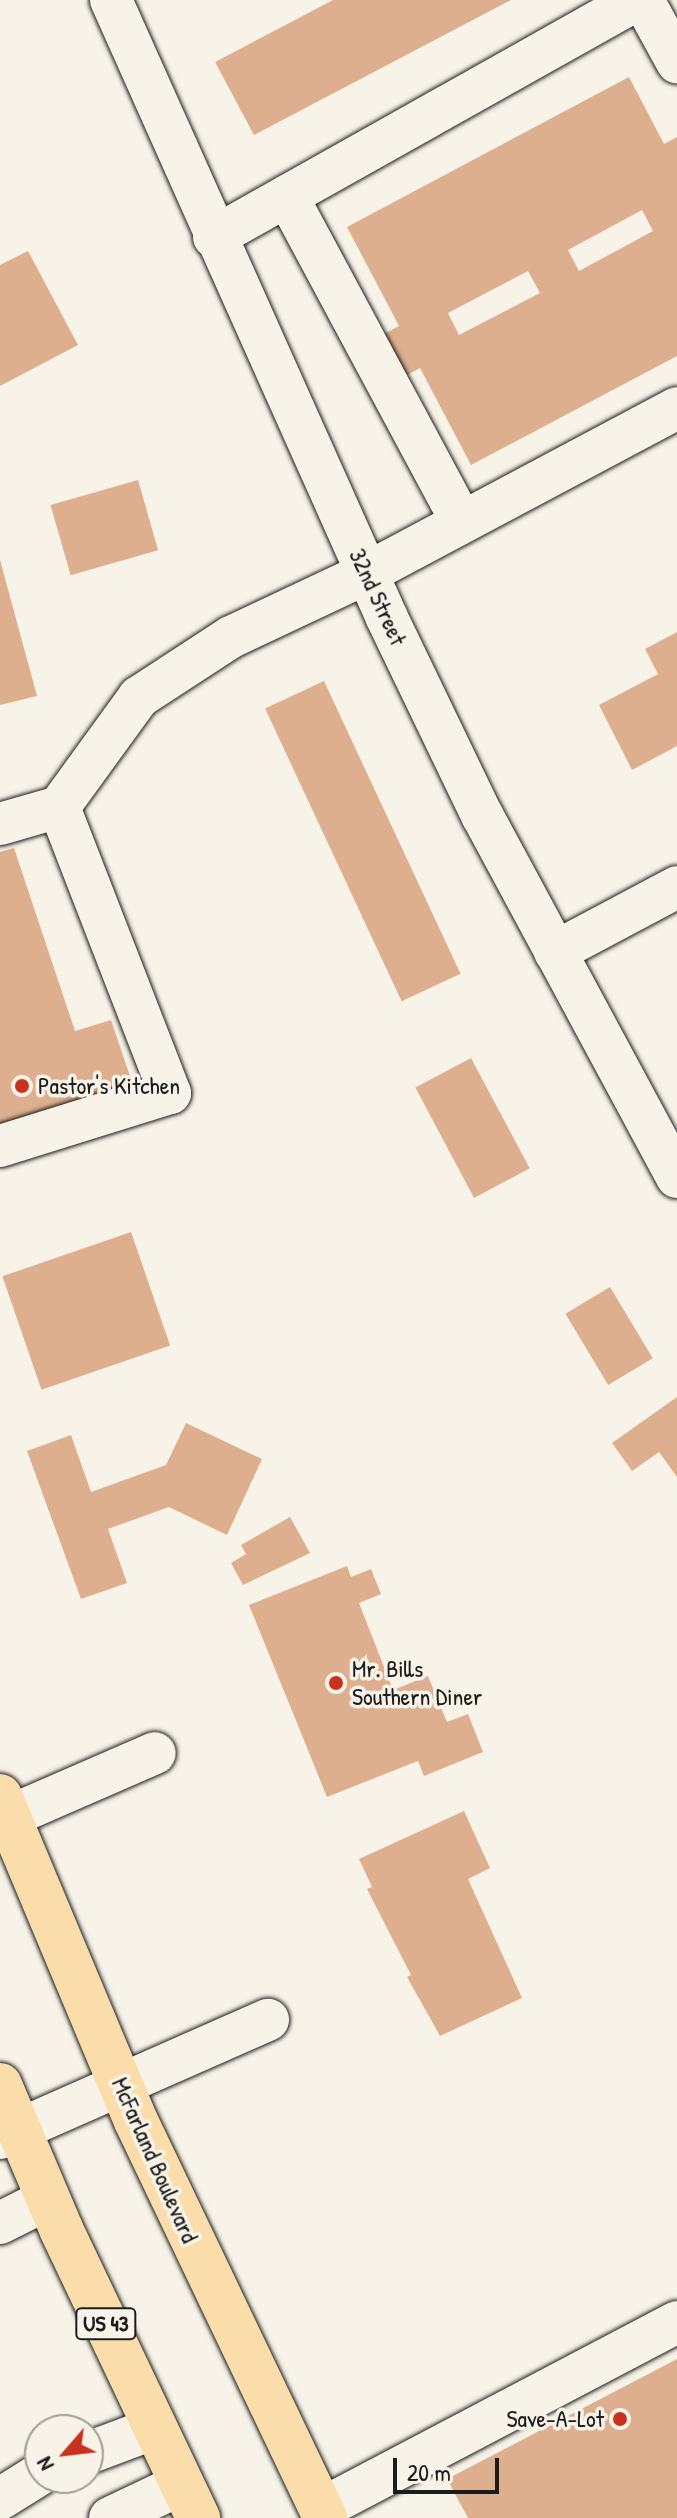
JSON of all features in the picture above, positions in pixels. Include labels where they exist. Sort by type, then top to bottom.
[{"type":"highway","name":"McFarland Boulevard","points":[[4,1806],[122,2088],[323,2514]]},
{"type":"highway","name":"US 43","points":[[0,2085],[9,2134],[48,2199],[190,2501]]},
{"type":"street","name":"32nd Street","points":[[111,0],[214,237],[367,573],[555,952],[677,1177]]},
{"type":"street","points":[[214,237],[637,0]]},
{"type":"street","points":[[643,0],[677,62]]},
{"type":"street","points":[[287,196],[462,522]]},
{"type":"street","points":[[0,824],[59,807],[139,697],[231,637],[367,573],[677,408]]},
{"type":"street","points":[[0,1146],[170,1093],[59,807]]},
{"type":"street","points":[[555,952],[677,887]]},
{"type":"street","points":[[4,1806],[155,1753]]},
{"type":"street","points":[[9,2134],[122,2088],[268,2020]]},
{"type":"street","points":[[0,2223],[48,2199]]},
{"type":"street","points":[[323,2514],[677,2322]]},
{"type":"street","points":[[104,2447],[155,2428]]},
{"type":"street","points":[[110,2518],[190,2501]]},
{"type":"building","points":[[333,0],[511,0],[254,135],[215,62]]},
{"type":"building","points":[[629,77],[664,144],[677,137],[677,356],[471,465],[420,368],[378,391],[356,349],[399,326],[347,227]],"holes":[[[642,210],[653,231],[579,271],[568,250]],[[528,271],[540,293],[459,335],[448,313]]]},
{"type":"building","points":[[28,251],[78,345],[0,386],[0,265]]},
{"type":"building","points":[[138,480],[158,550],[71,575],[51,505]]},
{"type":"building","points":[[0,560],[37,696],[0,705]]},
{"type":"building","points":[[677,632],[677,746],[632,770],[599,705],[658,674],[645,649]]},
{"type":"building","points":[[324,681],[461,974],[402,1001],[265,708]]},
{"type":"building","points":[[14,848],[75,1031],[111,1020],[132,1082],[0,1126],[0,852]]},
{"type":"building","points":[[471,1058],[530,1168],[474,1198],[415,1088]]},
{"type":"building","points":[[131,1232],[170,1345],[41,1390],[2,1276]]},
{"type":"building","points":[[610,1287],[653,1358],[608,1385],[565,1314]]},
{"type":"building","points":[[677,1397],[677,1477],[659,1452],[632,1471],[612,1443]]},
{"type":"building","points":[[186,1423],[262,1459],[227,1535],[169,1507],[108,1529],[127,1583],[81,1599],[27,1451],[71,1435],[91,1492],[166,1465]]},
{"type":"building","points":[[290,1517],[310,1553],[243,1585],[231,1563],[246,1554],[241,1545]]},
{"type":"building","name":"Mr. Bills Southern Diner","points":[[347,1566],[351,1577],[371,1569],[381,1594],[359,1603],[393,1690],[428,1676],[447,1722],[468,1714],[483,1752],[424,1776],[418,1761],[327,1797],[249,1605]]},
{"type":"building","points":[[464,1811],[490,1868],[468,1879],[522,1998],[440,2036],[407,1977],[411,1975],[367,1889],[372,1887],[359,1859]]},
{"type":"building","name":"Save-A-Lot","points":[[677,2359],[677,2518],[468,2518],[447,2479]]},
{"type":"place","name":"Pastor's Kitchen","points":[[22,1086]]},
{"type":"place","name":"Mr. Bills Southern Diner","points":[[336,1683]]},
{"type":"place","name":"Save-A-Lot","points":[[620,2419]]}]
